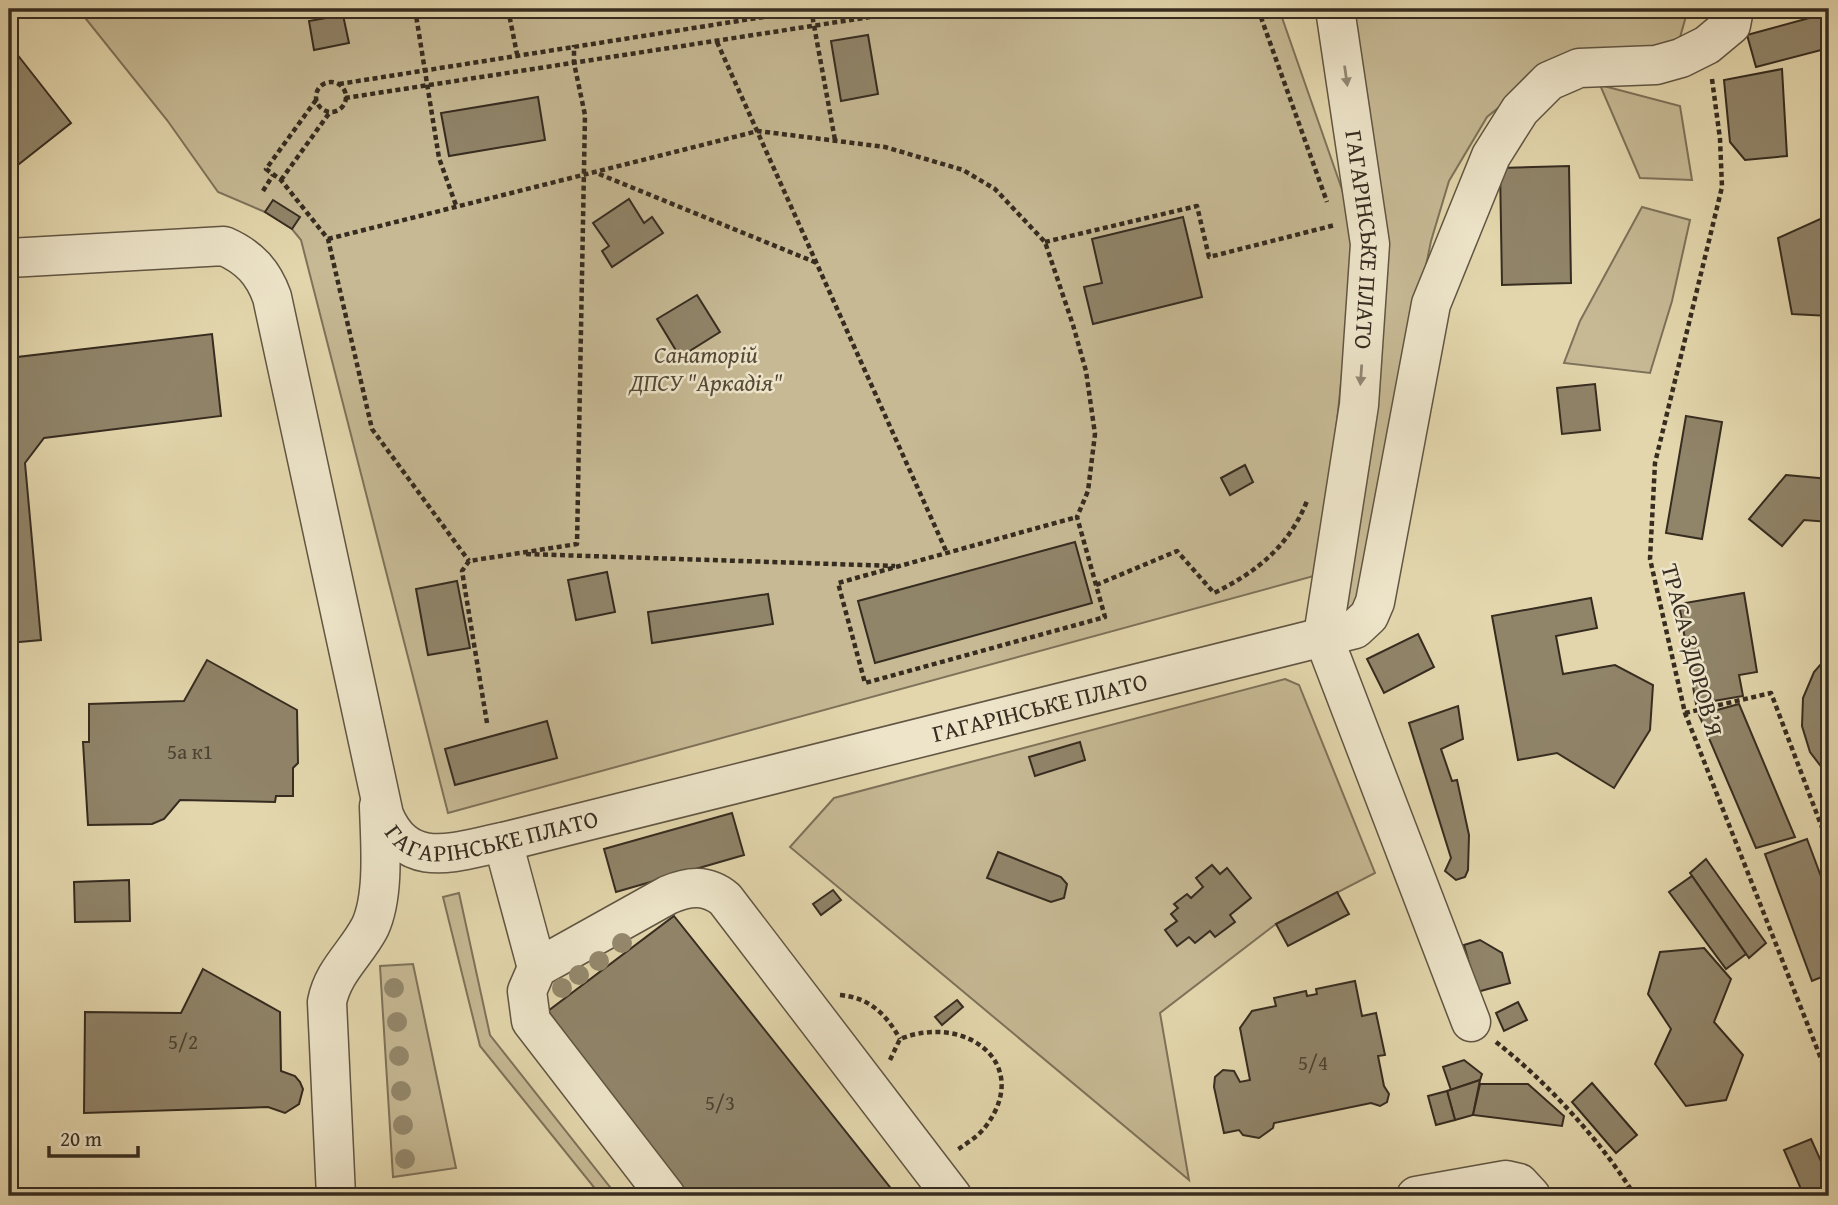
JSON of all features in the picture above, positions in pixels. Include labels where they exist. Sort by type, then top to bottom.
[{"type":"street","name":"ГАГАРІНСЬКЕ ПЛАТО","points":[[1335,9],[1370,244],[1359,405],[1323,636],[1471,1022]]},
{"type":"street","points":[[1323,636],[1355,629],[1369,616],[1375,602],[1431,304],[1491,156],[1520,110],[1549,81],[1579,68],[1656,65],[1682,58],[1707,46],[1731,25],[1734,9]]},
{"type":"street","name":"ГАГАРІНСЬКЕ ПЛАТО","points":[[9,258],[224,246],[252,263],[265,279],[275,311],[379,799],[390,830],[401,842],[415,850],[430,854],[447,853],[503,842],[1323,636]]},
{"type":"street","points":[[336,1196],[327,1002],[330,985],[371,924],[380,865],[379,799]]},
{"type":"street","points":[[503,842],[537,968]]},
{"type":"street","points":[[666,1196],[531,1021],[527,991],[537,968],[668,895],[680,890],[704,887],[725,900],[802,1004],[942,1183]]},
{"type":"street","points":[[1416,1196],[1506,1181],[1519,1184],[1531,1196]]},
{"type":"path","points":[[415,9],[439,158],[457,208]]},
{"type":"path","points":[[508,9],[517,54]]},
{"type":"path","points":[[469,561],[372,429],[328,239],[282,180],[266,169],[316,100],[321,85],[812,9],[835,140]]},
{"type":"path","points":[[345,98],[428,88],[922,9]]},
{"type":"path","points":[[1258,9],[1329,208]]},
{"type":"path","points":[[716,42],[947,553]]},
{"type":"path","points":[[487,723],[462,571],[469,561],[577,544],[585,115],[574,63],[574,45]]},
{"type":"path","name":"ТРАСА ЗДОРОВ’Я","points":[[1707,46],[1720,139],[1722,187],[1655,463],[1650,559],[1685,713],[1829,1079]]},
{"type":"path","points":[[282,180],[330,112],[341,108],[345,98],[339,84]]},
{"type":"path","points":[[316,100],[319,107],[330,112]]},
{"type":"path","points":[[328,239],[758,131],[885,146],[963,170],[995,189],[1045,242],[1073,325],[1093,408],[1093,461],[1088,491],[1077,517],[1105,617],[865,683],[838,583],[1077,517]]},
{"type":"path","points":[[598,173],[817,263]]},
{"type":"path","points":[[263,191],[273,174]]},
{"type":"path","points":[[1045,242],[1197,206],[1209,257],[1336,225]]},
{"type":"path","points":[[1333,217],[1336,225],[1335,239]]},
{"type":"path","points":[[1096,585],[1177,551],[1214,593],[1261,565],[1286,541],[1308,499]]},
{"type":"path","points":[[516,554],[900,566]]},
{"type":"path","points":[[1685,713],[1771,693],[1829,846]]},
{"type":"path","points":[[802,1004],[824,996],[856,997],[873,1005],[886,1016],[900,1039]]},
{"type":"path","points":[[1471,1022],[1519,1060],[1614,1163],[1635,1196]]},
{"type":"path","points":[[886,1109],[892,1052],[900,1039],[940,1030],[971,1038],[994,1060],[999,1073],[1000,1089],[987,1125],[942,1183]]},
{"type":"green space","name":"Санаторій ДПСУ \"Аркадія\"","points":[[78,9],[1279,9],[1346,201],[1359,211],[1321,574],[448,813],[301,240],[292,229],[265,212],[218,192],[167,120]]},
{"type":"green space","points":[[1342,9],[1688,9],[1677,48],[1555,62],[1487,117],[1449,181],[1431,241],[1414,325],[1364,606],[1351,614],[1335,612],[1366,410]]},
{"type":"green space","points":[[1600,85],[1680,106],[1692,180],[1640,178]]},
{"type":"green space","points":[[1642,207],[1690,220],[1672,301],[1650,373],[1564,363],[1580,321]]},
{"type":"green space","points":[[1285,679],[1299,685],[1375,873],[1276,924],[1160,1013],[1189,1180],[790,847],[834,798]]},
{"type":"green space","points":[[459,893],[490,1035],[617,1196],[601,1196],[480,1046],[443,897]]},
{"type":"green space","points":[[413,964],[456,1168],[393,1177],[380,966]]},
{"type":"building","points":[[1811,9],[1829,9],[1829,48],[1756,67],[1747,35],[1813,17]]},
{"type":"building","points":[[343,15],[349,43],[314,50],[309,21]]},
{"type":"building","points":[[868,35],[878,94],[841,101],[831,41]]},
{"type":"building","points":[[9,44],[71,123],[9,172]]},
{"type":"building","points":[[1782,69],[1787,156],[1745,160],[1730,142],[1724,80]]},
{"type":"building","points":[[538,97],[545,140],[449,156],[441,113]]},
{"type":"building","points":[[1569,166],[1571,283],[1502,285],[1500,168]]},
{"type":"building","points":[[629,199],[644,223],[652,217],[663,233],[612,267],[602,251],[609,246],[593,223]]},
{"type":"building","points":[[273,200],[300,217],[292,229],[265,212]]},
{"type":"building","points":[[1829,215],[1829,316],[1792,314],[1778,238]]},
{"type":"building","points":[[1183,217],[1202,297],[1093,324],[1084,287],[1102,283],[1092,239]]},
{"type":"building","points":[[697,295],[720,332],[680,357],[657,319]]},
{"type":"building","points":[[212,334],[221,416],[44,438],[25,463],[41,640],[9,643],[9,358]]},
{"type":"building","points":[[1595,384],[1600,430],[1562,434],[1557,388]]},
{"type":"building","points":[[1686,416],[1722,422],[1702,539],[1666,533]]},
{"type":"building","points":[[1245,465],[1253,482],[1230,495],[1221,478]]},
{"type":"building","points":[[1786,475],[1829,479],[1829,522],[1804,520],[1782,546],[1749,519]]},
{"type":"building","points":[[1075,542],[1092,603],[875,663],[858,601]]},
{"type":"building","points":[[607,572],[615,612],[576,620],[568,580]]},
{"type":"building","points":[[457,581],[470,648],[428,655],[416,589]]},
{"type":"building","points":[[1744,593],[1757,672],[1739,675],[1743,696],[1696,704],[1679,604]]},
{"type":"building","points":[[768,594],[773,624],[652,643],[648,612]]},
{"type":"building","points":[[1591,598],[1597,628],[1556,636],[1563,674],[1615,665],[1653,685],[1650,730],[1614,788],[1557,753],[1518,760],[1492,616]]},
{"type":"building","points":[[1418,634],[1434,667],[1384,693],[1367,659]]},
{"type":"building","points":[[1829,655],[1829,777],[1810,752],[1802,726],[1803,698],[1814,672]]},
{"type":"building","points":[[207,660],[297,710],[298,763],[293,768],[293,796],[276,796],[275,802],[180,800],[164,819],[152,824],[88,825],[83,742],[89,742],[89,704],[184,701]]},
{"type":"building","points":[[1739,704],[1795,837],[1756,848],[1699,715]]},
{"type":"building","points":[[1458,706],[1463,739],[1441,749],[1452,781],[1457,780],[1469,835],[1468,870],[1465,877],[1456,880],[1445,871],[1451,858],[1409,723]]},
{"type":"building","points":[[547,721],[557,758],[455,785],[445,749]]},
{"type":"building","points":[[1080,742],[1085,760],[1035,776],[1029,757]]},
{"type":"building","points":[[732,813],[744,855],[616,892],[604,849]]},
{"type":"building","points":[[1807,839],[1829,898],[1829,974],[1812,981],[1765,854]]},
{"type":"building","points":[[998,852],[1061,877],[1067,884],[1064,898],[1051,902],[987,878]]},
{"type":"building","points":[[1706,859],[1766,943],[1749,958],[1690,873]]},
{"type":"building","points":[[1212,865],[1220,874],[1227,868],[1251,898],[1230,915],[1235,922],[1215,937],[1210,931],[1195,943],[1189,937],[1177,946],[1165,930],[1177,921],[1171,914],[1178,908],[1174,904],[1187,894],[1191,898],[1203,887],[1196,878]]},
{"type":"building","points":[[1692,876],[1746,954],[1726,969],[1669,892]]},
{"type":"building","points":[[129,880],[130,921],[75,922],[74,882]]},
{"type":"building","points":[[833,890],[841,900],[821,915],[813,904]]},
{"type":"building","points":[[1337,892],[1349,914],[1288,946],[1276,924]]},
{"type":"building","points":[[674,916],[897,1196],[685,1196],[548,1011]]},
{"type":"building","points":[[1480,940],[1502,953],[1510,983],[1477,992],[1464,945]]},
{"type":"building","points":[[1704,948],[1731,979],[1714,1022],[1743,1055],[1726,1100],[1686,1106],[1655,1064],[1671,1029],[1648,994],[1660,952]]},
{"type":"building","points":[[203,969],[280,1012],[281,1071],[295,1076],[300,1082],[303,1089],[299,1104],[285,1113],[268,1107],[84,1113],[85,1012],[181,1013]]},
{"type":"building","points":[[1355,981],[1362,1016],[1376,1013],[1385,1055],[1378,1056],[1384,1086],[1389,1094],[1387,1102],[1380,1106],[1371,1103],[1274,1123],[1273,1128],[1259,1138],[1243,1135],[1239,1130],[1224,1133],[1214,1087],[1215,1077],[1223,1070],[1234,1071],[1240,1082],[1250,1080],[1240,1028],[1252,1011],[1276,1006],[1274,998],[1306,991],[1307,996],[1317,994],[1316,989]]},
{"type":"building","points":[[957,1000],[963,1007],[942,1025],[935,1017]]},
{"type":"building","points":[[1518,1002],[1527,1020],[1504,1031],[1496,1013]]},
{"type":"building","points":[[1464,1060],[1482,1074],[1480,1080],[1451,1090],[1443,1067]]},
{"type":"building","points":[[1480,1080],[1473,1115],[1455,1120],[1447,1091]]},
{"type":"building","points":[[1592,1083],[1637,1135],[1616,1153],[1572,1102]]},
{"type":"building","points":[[1480,1084],[1528,1084],[1564,1116],[1562,1126],[1473,1115]]},
{"type":"building","points":[[1447,1091],[1455,1120],[1436,1125],[1428,1096]]},
{"type":"building","points":[[1811,1139],[1829,1179],[1829,1196],[1804,1196],[1784,1150]]}]
